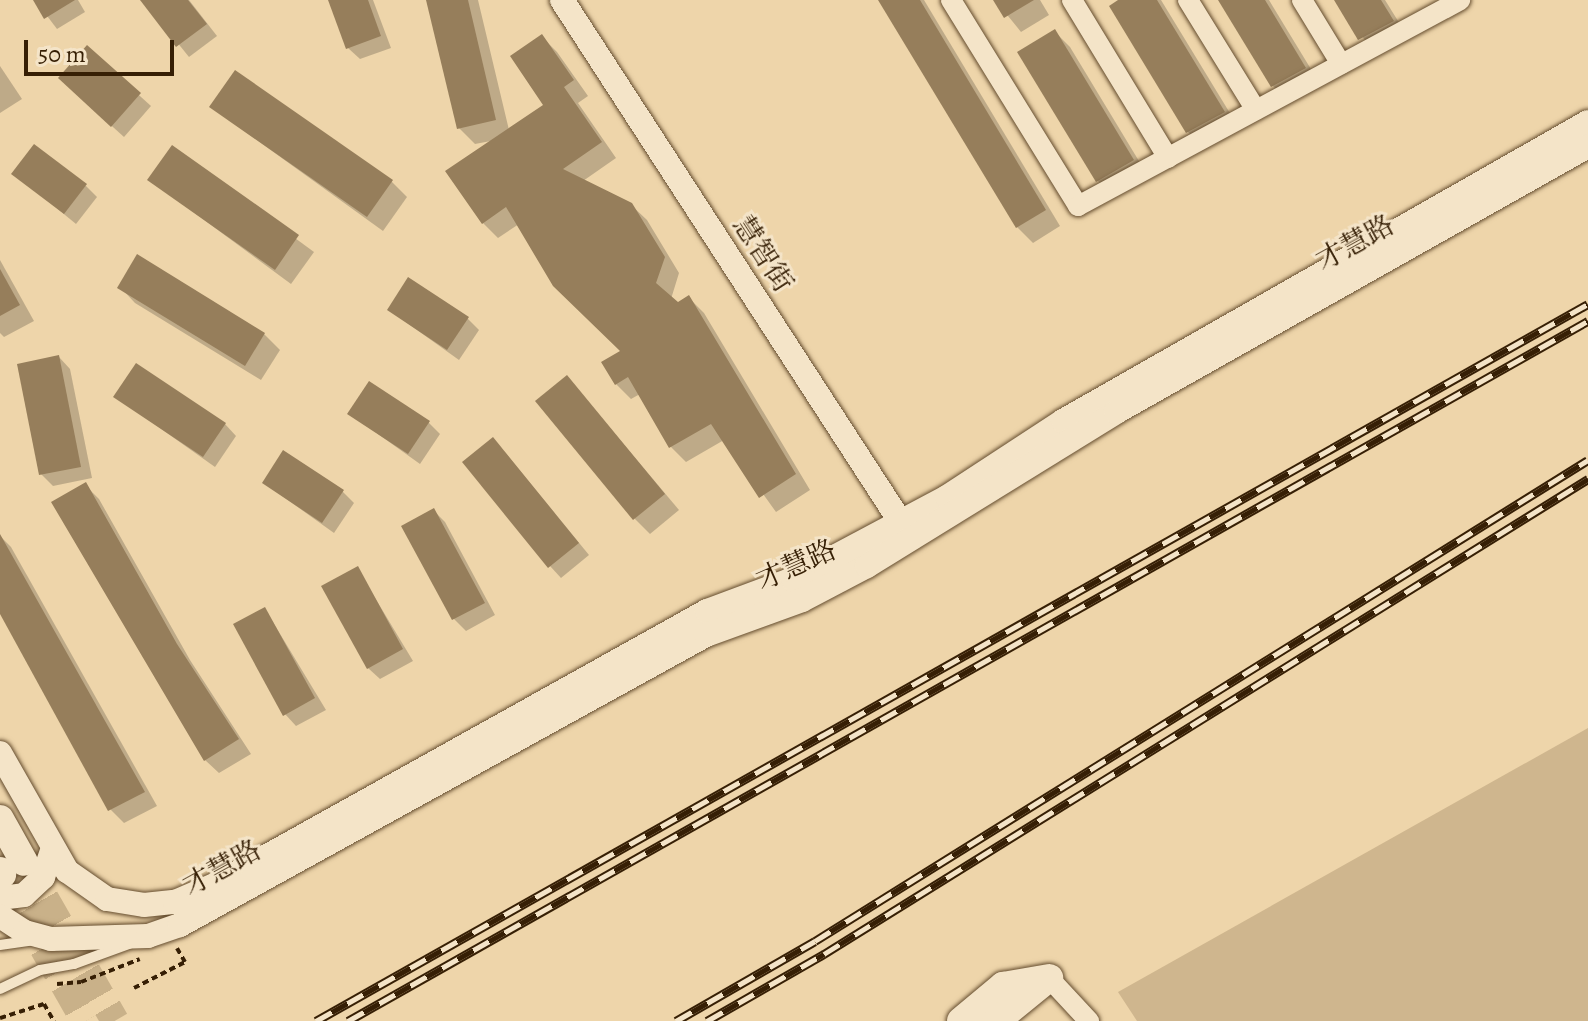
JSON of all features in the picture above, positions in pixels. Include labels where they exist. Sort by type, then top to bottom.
[{"type":"main road","points":[[0,819],[6,876]]},
{"type":"main road","points":[[961,1021],[1003,986],[1049,978]]},
{"type":"main road","points":[[996,1021],[1049,978]]},
{"type":"street","name":"慧智街","points":[[562,0],[912,528]]},
{"type":"street","name":"慧智街","points":[[578,0],[912,528]]},
{"type":"street","points":[[951,0],[1078,206],[1341,64],[1431,7],[1460,0]]},
{"type":"street","points":[[1072,0],[1168,158]]},
{"type":"street","points":[[1188,0],[1256,110]]},
{"type":"street","points":[[1302,0],[1341,64]]},
{"type":"street","name":"才慧路","points":[[0,916],[25,932],[51,939],[148,936],[180,925],[706,635],[802,600],[1117,389],[1588,122]]},
{"type":"street","name":"才慧路","points":[[0,753],[67,871],[107,899],[144,905],[175,902],[231,877],[707,611],[793,579],[912,528],[1588,146]]},
{"type":"street","points":[[6,876],[24,895],[43,877],[53,848]]},
{"type":"street","points":[[1049,978],[1089,1021]]},
{"type":"lane","points":[[0,989],[40,970],[74,964],[148,936]]},
{"type":"lane","points":[[0,945],[51,939]]},
{"type":"path","points":[[134,988],[185,962],[175,945]]},
{"type":"path","points":[[0,1018],[44,1004],[54,1021]]},
{"type":"shaded area","points":[[1588,728],[1588,1021],[1137,1021],[1118,992]]},
{"type":"building","points":[[33,0],[75,0],[44,19]]},
{"type":"building","points":[[140,0],[188,0],[207,24],[176,47]]},
{"type":"building","points":[[328,0],[368,0],[381,36],[346,49]]},
{"type":"building","points":[[426,0],[468,0],[496,120],[457,129]]},
{"type":"building","points":[[878,0],[920,0],[1046,210],[1016,228]]},
{"type":"building","points":[[993,0],[1034,0],[1004,18]]},
{"type":"building","points":[[1118,0],[1157,0],[1225,112],[1186,133],[1109,6]]},
{"type":"building","points":[[1218,0],[1265,0],[1306,68],[1271,87]]},
{"type":"building","points":[[1334,0],[1381,0],[1394,21],[1358,40]]},
{"type":"building","points":[[1055,29],[1134,160],[1096,182],[1017,52]]},
{"type":"building","points":[[542,34],[574,80],[564,87],[602,142],[563,169],[632,203],[665,257],[656,283],[678,302],[689,295],[796,474],[759,498],[711,424],[669,448],[628,377],[615,385],[601,362],[620,351],[553,286],[506,207],[482,224],[445,171],[543,105],[510,56]]},
{"type":"building","points":[[87,45],[141,93],[111,127],[58,78]]},
{"type":"building","points":[[235,70],[393,180],[367,217],[209,107]]},
{"type":"building","points":[[34,144],[87,184],[64,214],[11,174]]},
{"type":"building","points":[[172,145],[299,235],[275,270],[147,180]]},
{"type":"building","points":[[137,254],[265,333],[245,366],[117,288]]},
{"type":"building","points":[[0,269],[20,305],[0,316]]},
{"type":"building","points":[[408,277],[469,317],[447,350],[387,310]]},
{"type":"building","points":[[59,355],[81,467],[39,475],[17,364]]},
{"type":"building","points":[[136,363],[226,423],[203,457],[113,397]]},
{"type":"building","points":[[567,375],[665,494],[633,520],[535,401]]},
{"type":"building","points":[[369,381],[430,421],[408,454],[347,414]]},
{"type":"building","points":[[493,437],[579,543],[548,568],[462,462]]},
{"type":"building","points":[[283,450],[344,490],[322,523],[262,483]]},
{"type":"building","points":[[86,482],[177,644],[239,739],[204,761],[51,502]]},
{"type":"building","points":[[434,508],[485,603],[452,620],[401,526]]},
{"type":"building","points":[[0,534],[145,792],[108,811],[0,614]]},
{"type":"building","points":[[358,566],[403,649],[367,669],[321,586]]},
{"type":"building","points":[[265,607],[315,698],[283,716],[233,624]]},
{"type":"tunnel","points":[[24,862],[115,1021]]},
{"type":"tunnel","points":[[2,875],[85,1021]]},
{"type":"railway","points":[[316,1021],[1588,304]]},
{"type":"railway","points":[[348,1021],[1588,321]]},
{"type":"railway","points":[[676,1021],[815,941],[1588,460]]},
{"type":"railway","points":[[707,1021],[824,954],[1588,479]]}]
